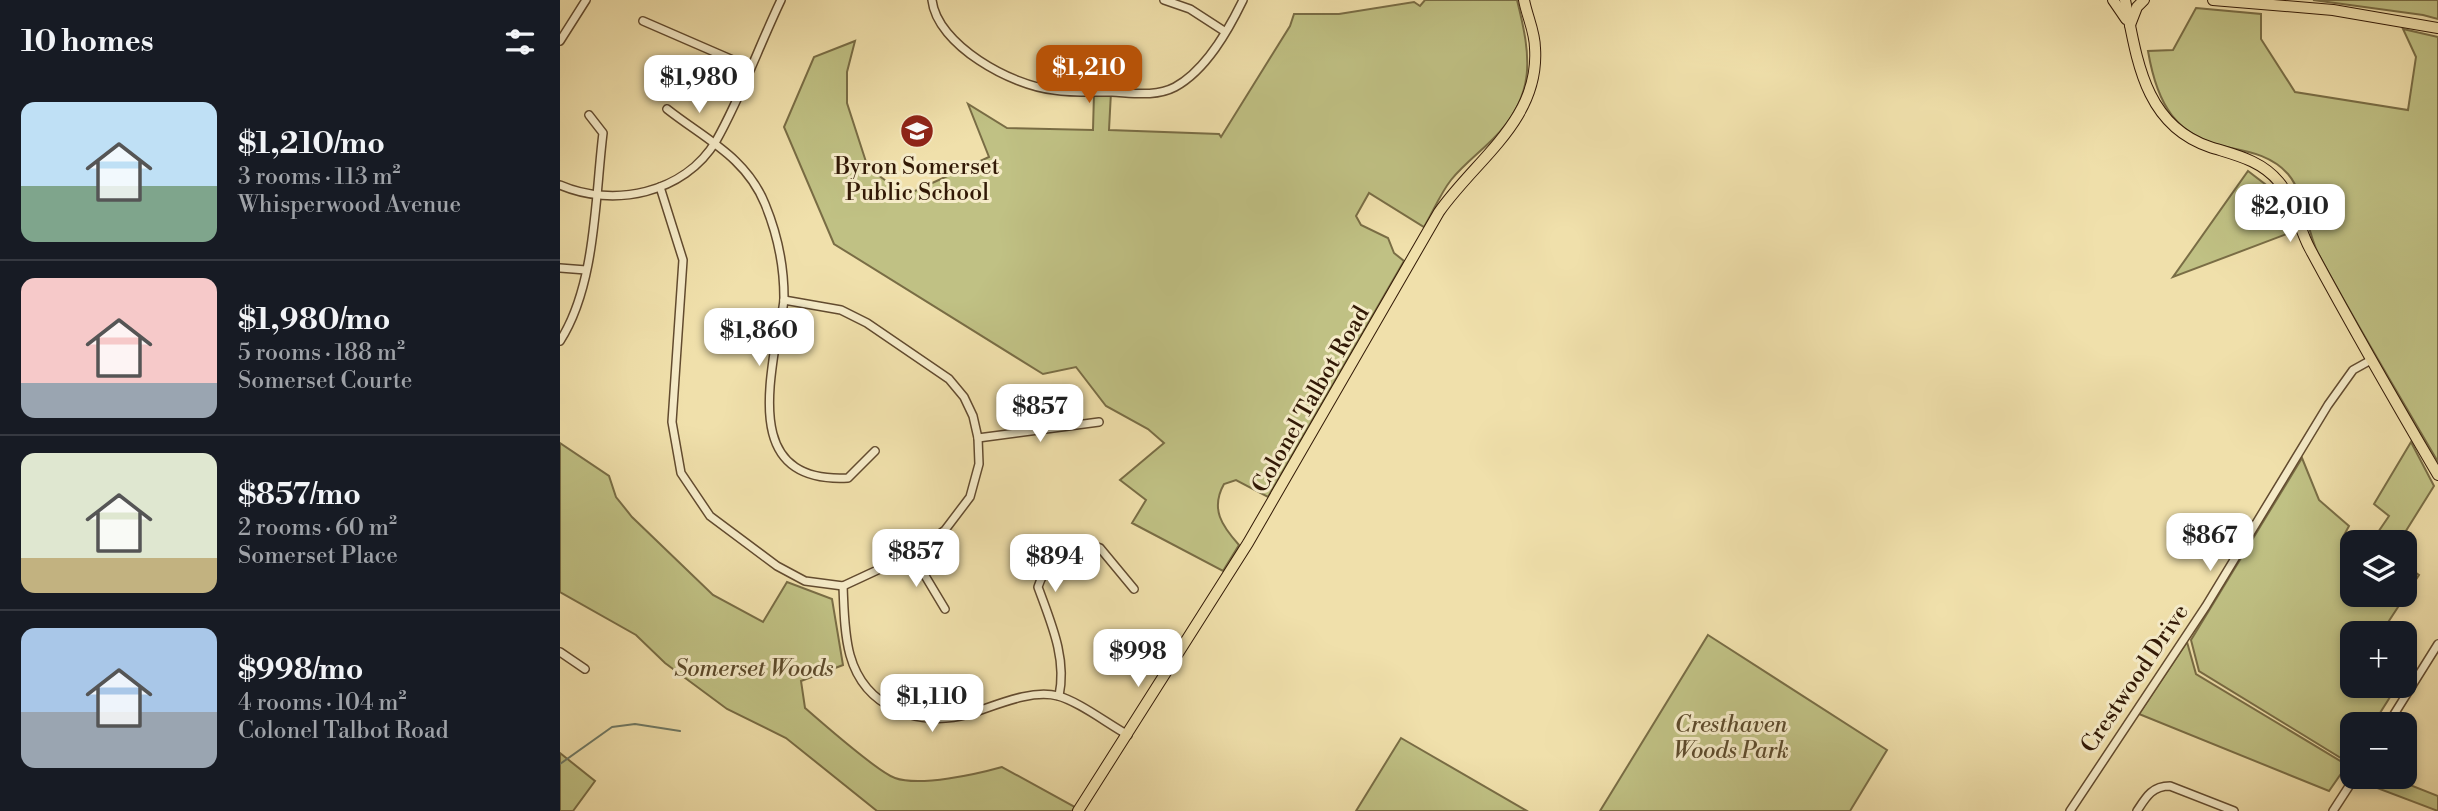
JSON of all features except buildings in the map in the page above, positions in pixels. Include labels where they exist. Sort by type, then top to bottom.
[{"type":"main road","name":"Colonel Talbot Road","points":[[1078,811],[1248,543],[1439,212],[1458,186],[1510,131],[1527,102],[1533,84],[1536,46],[1524,0]]},
{"type":"main road","points":[[2113,0],[2130,25]]},
{"type":"main road","points":[[2125,0],[2140,72],[2158,110],[2176,128],[2197,142],[2246,158],[2280,183],[2291,199],[2308,246],[2438,475]]},
{"type":"main road","points":[[2130,25],[2137,6],[2144,0]]},
{"type":"main road","points":[[2213,0],[2333,10],[2438,29]]},
{"type":"street","points":[[560,41],[586,0]]},
{"type":"street","points":[[560,185],[596,196],[638,194],[660,187],[696,163],[715,143],[780,0]]},
{"type":"street","points":[[932,0],[940,24],[973,55],[1021,82],[1052,90],[1154,93],[1174,87],[1209,58],[1243,0]]},
{"type":"street","points":[[1164,0],[1190,9],[1224,31]]},
{"type":"street","points":[[643,21],[749,67]]},
{"type":"street","points":[[667,109],[732,154],[749,174],[766,205],[780,253],[784,300],[776,344],[769,420],[774,442],[780,453],[807,474],[832,479],[848,478],[875,451]]},
{"type":"street","points":[[560,341],[580,302],[596,196],[603,133],[589,115]]},
{"type":"street","points":[[660,187],[683,260],[672,422],[681,473],[709,516],[777,566],[805,581],[843,586],[912,554],[946,530],[970,497],[979,464],[978,439],[968,407],[949,379],[867,323],[841,310],[784,300]]},
{"type":"street","points":[[560,268],[586,271]]},
{"type":"street","name":"Crestwood Drive","points":[[2070,811],[2206,606],[2328,405],[2353,370],[2371,360]]},
{"type":"street","points":[[978,439],[1099,422]]},
{"type":"street","points":[[1059,696],[1062,680],[1059,648],[1038,587],[1045,571],[1072,548],[1086,542],[1100,548],[1134,589]]},
{"type":"street","points":[[912,554],[945,609]]},
{"type":"street","points":[[843,586],[850,656],[865,686],[890,708],[931,720],[966,715],[1030,697],[1059,696],[1128,735]]},
{"type":"street","points":[[2396,712],[2438,644]]},
{"type":"street","points":[[560,652],[585,669]]},
{"type":"street","points":[[2137,811],[2149,792],[2160,786],[2170,786],[2234,811]]},
{"type":"street","points":[[2333,811],[2347,789]]},
{"type":"green space","points":[[1425,0],[1517,0],[1527,57],[1524,90],[1507,123],[1451,180],[1424,227],[1369,193],[1356,216],[1361,225],[1388,238],[1394,253],[1404,261],[1268,497],[1236,480],[1224,484],[1218,509],[1223,524],[1239,545],[1223,571],[1132,523],[1146,500],[1120,480],[1164,443],[1148,429],[1106,406],[1076,367],[1043,374],[834,244],[784,127],[814,57],[855,41],[847,72],[847,103],[868,168],[906,195],[989,157],[968,104],[1007,128],[1093,130],[1094,93],[1111,92],[1109,130],[1219,134],[1221,137],[1290,26],[1294,14],[1339,14],[1414,2],[1420,6]]},
{"type":"green space","points":[[2313,0],[2438,0],[2438,19],[2423,15]]},
{"type":"green space","points":[[2196,8],[2261,14],[2261,39],[2295,92],[2408,110],[2416,57],[2403,29],[2438,37],[2438,462],[2318,253],[2302,201],[2288,174],[2276,163],[2262,156],[2196,136],[2172,115],[2163,102],[2148,51],[2173,50]]},
{"type":"green space","points":[[2248,171],[2274,191],[2292,232],[2173,277]]},
{"type":"green space","points":[[2411,442],[2434,486],[2406,530],[2379,530],[2389,516],[2374,504]]},
{"type":"green space","name":"Somerset Woods","points":[[560,443],[609,476],[616,497],[632,517],[713,595],[763,622],[787,582],[832,599],[843,665],[801,681],[805,708],[887,774],[895,778],[919,781],[964,776],[1002,767],[1075,807],[1072,811],[877,811],[786,738],[727,709],[665,663],[636,635],[560,592]]},
{"type":"green space","points":[[2302,458],[2319,500],[2349,526],[2347,530],[2340,530],[2340,607],[2398,607],[2389,621],[2340,621],[2340,698],[2389,698],[2381,712],[2340,712],[2340,757],[2199,671],[2191,640]]},
{"type":"green space","name":"Cresthaven Woods Park","points":[[1708,635],[1887,750],[1850,811],[1600,811]]},
{"type":"green space","points":[[2187,642],[2196,674],[2340,761],[2340,775],[2329,791],[2139,714]]},
{"type":"green space","points":[[1401,738],[1527,811],[1356,811]]},
{"type":"green space","points":[[560,753],[595,781],[573,811],[560,811]]},
{"type":"green space","points":[[2417,788],[2438,796],[2438,811],[2380,789]]},
{"type":"waterway","points":[[560,764],[612,727],[635,724],[680,731]]},
{"type":"place","name":"Byron Somerset Public School","points":[[917,131]]}]
